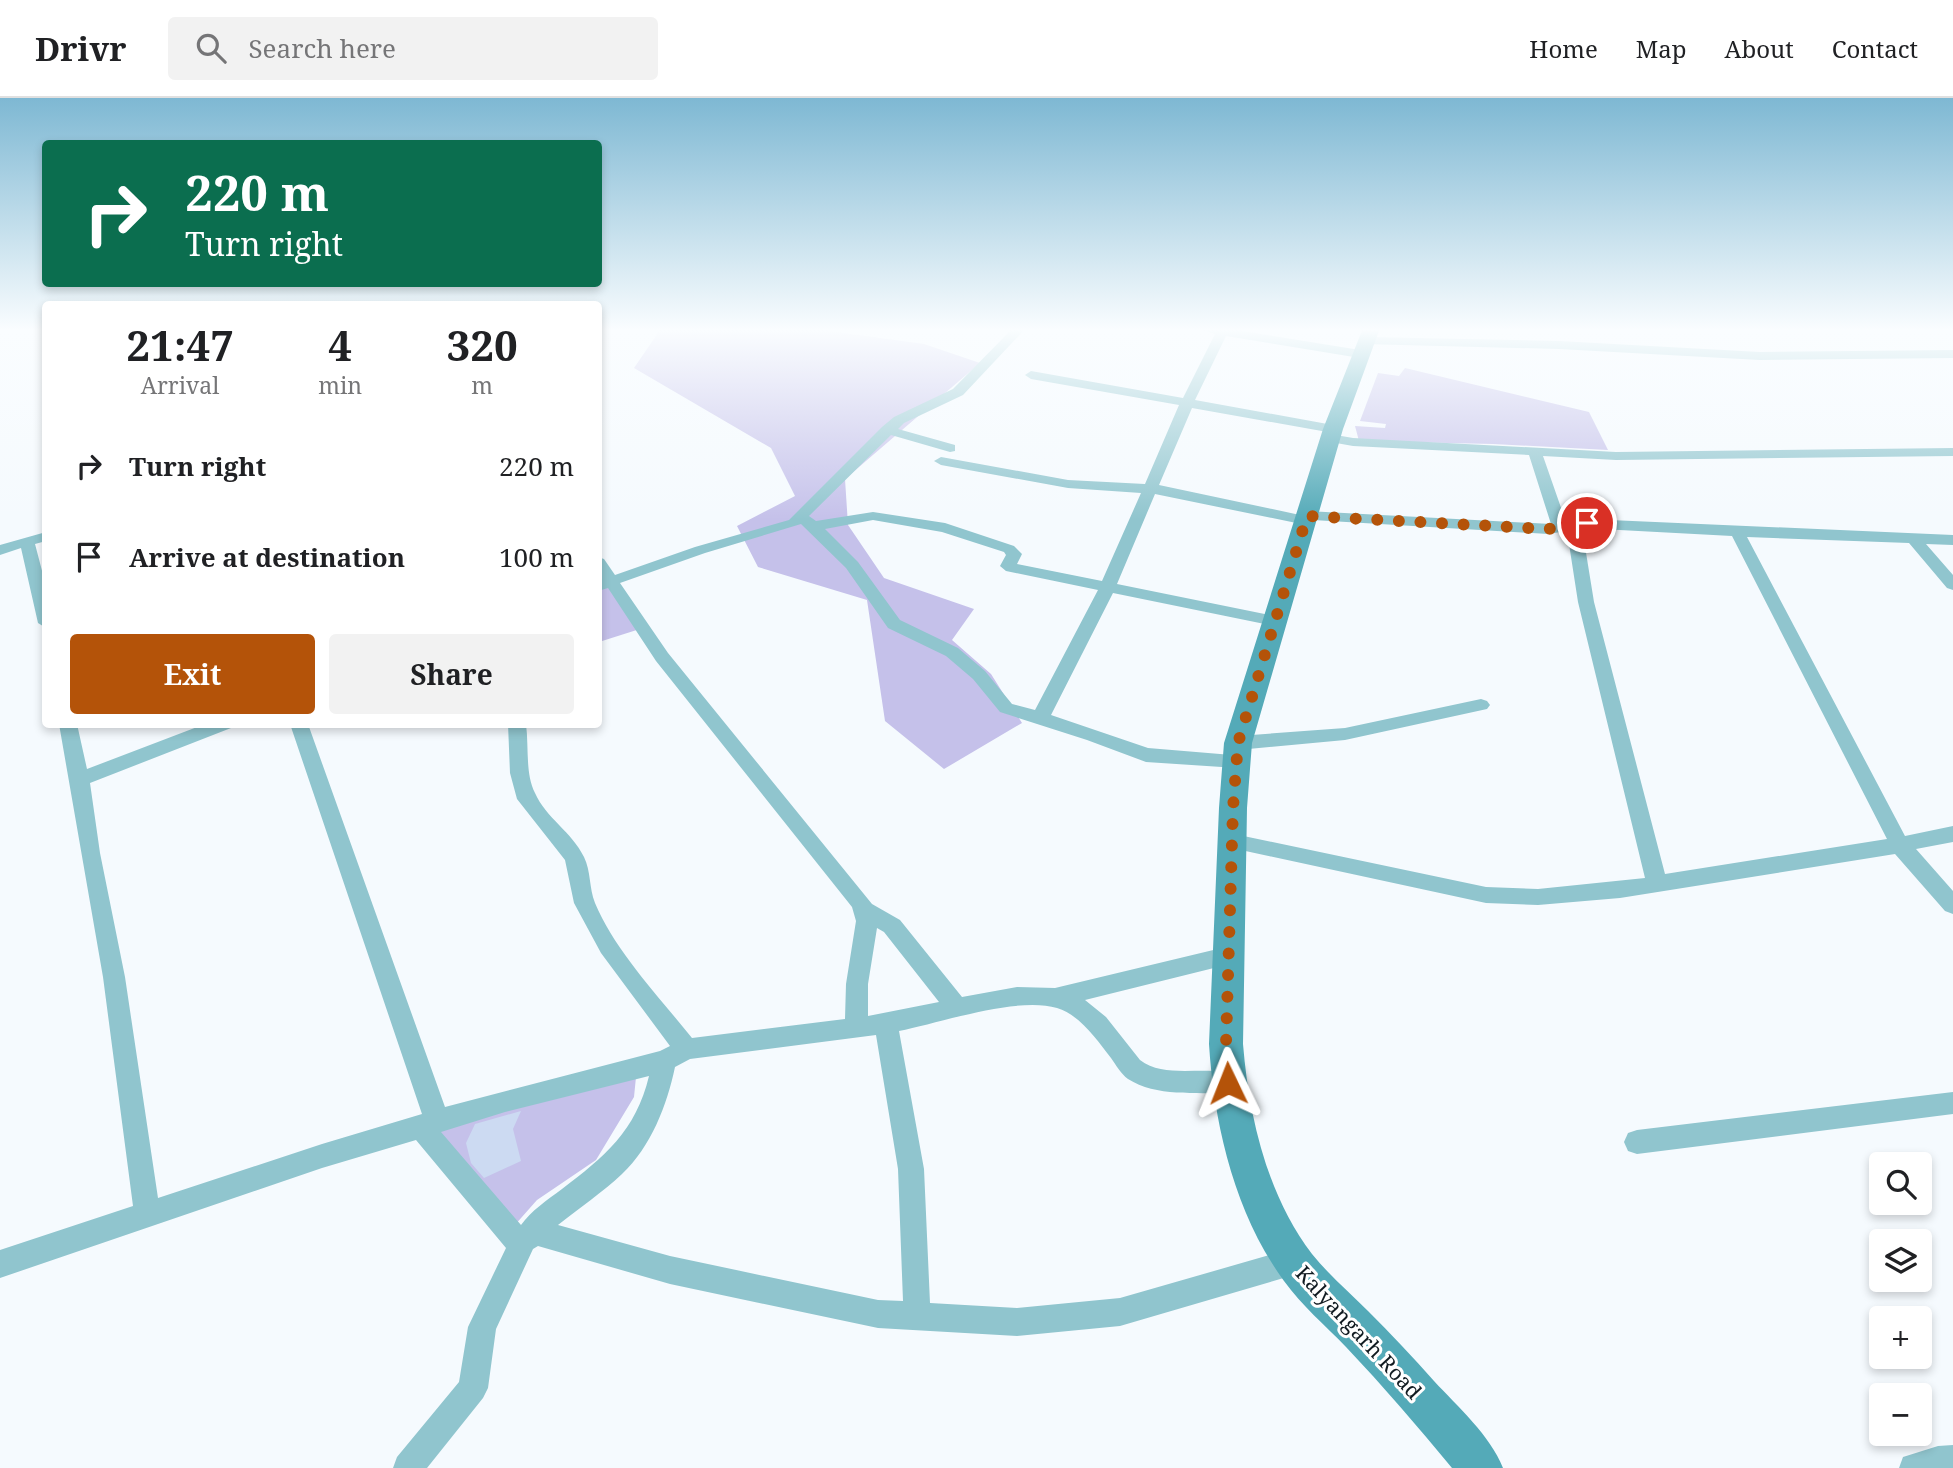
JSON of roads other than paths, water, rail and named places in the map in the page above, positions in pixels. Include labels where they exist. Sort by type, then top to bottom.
[{"type":"main road","name":"Kalyangarh Road","points":[[1347,392],[1331,434],[1237,752],[1228,1083],[1236,1129],[1267,1210],[1294,1262],[1412,1387],[1481,1468]]},
{"type":"street","points":[[807,521],[898,420],[958,392]]},
{"type":"street","points":[[1125,392],[1331,434],[1353,442],[1656,456],[1953,452]]},
{"type":"street","points":[[1040,718],[1108,587],[1192,392]]},
{"type":"street","points":[[887,430],[946,455],[1068,484],[1169,490],[1307,518],[1424,524],[1567,526],[1587,523],[1953,540]]},
{"type":"street","points":[[1534,451],[1567,526],[1657,884]]},
{"type":"street","points":[[856,1027],[857,984],[867,921],[861,903],[662,657],[606,583],[700,550],[794,523],[873,516],[944,528],[1009,549],[1014,554],[1008,566],[1012,568],[1274,621]]},
{"type":"street","points":[[807,521],[852,565],[894,624],[952,652],[979,675],[1006,708],[1146,755],[1237,752],[1406,723],[1481,705]]},
{"type":"street","points":[[1737,532],[1899,845],[1953,905]]},
{"type":"street","points":[[0,550],[42,537]]},
{"type":"street","points":[[1914,539],[1953,585]]},
{"type":"street","points":[[27,541],[42,606]]},
{"type":"street","points":[[69,728],[80,779],[89,853],[114,977],[147,1216]]},
{"type":"street","points":[[80,779],[214,728]]},
{"type":"street","points":[[300,728],[428,1124],[526,1238],[878,1314],[1017,1322],[1120,1312],[1294,1262]]},
{"type":"street","points":[[517,728],[524,791],[549,828],[572,854],[578,867],[579,888],[586,908],[627,972],[687,1049]]},
{"type":"street","points":[[1234,842],[1486,895],[1538,897],[1619,890],[1953,834]]},
{"type":"street","points":[[863,909],[892,926],[958,1009]]},
{"type":"street","points":[[0,1264],[322,1156],[505,1101],[664,1060],[687,1049],[886,1024],[1038,995],[1056,997],[1230,955]]},
{"type":"street","points":[[1056,997],[1096,1021],[1134,1069],[1143,1074],[1168,1080],[1228,1083]]},
{"type":"street","points":[[886,1024],[911,1169],[917,1315]]},
{"type":"street","points":[[408,1468],[473,1388],[482,1327],[526,1238],[615,1164],[638,1133],[656,1098],[664,1060]]},
{"type":"street","points":[[1637,1142],[1953,1103]]},
{"type":"street","points":[[1914,1468],[1953,1460]]}]
